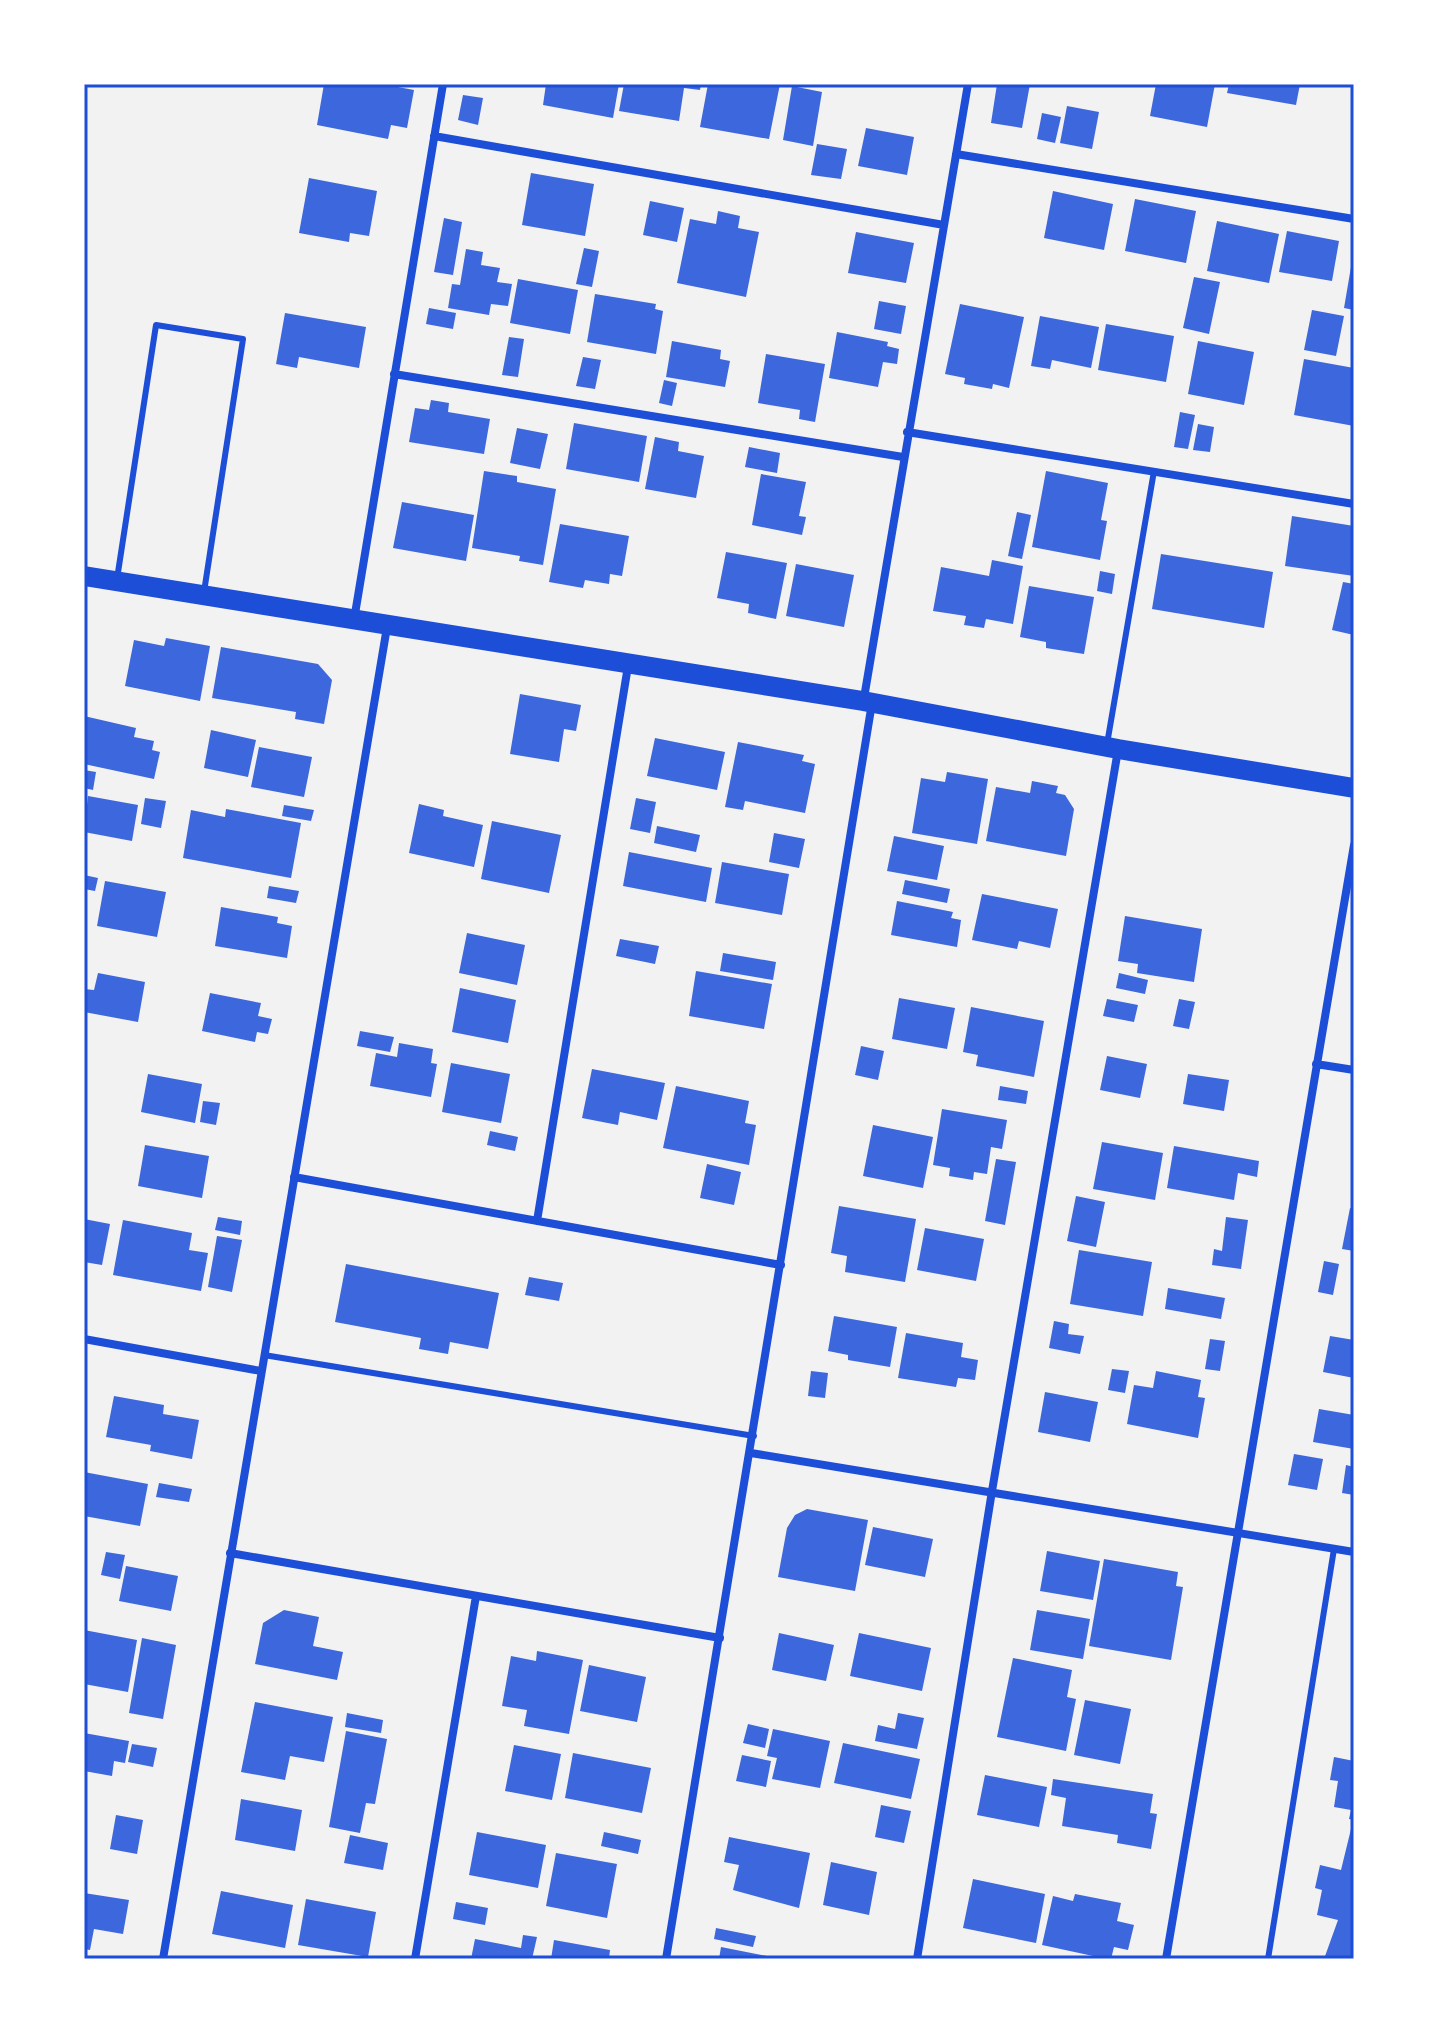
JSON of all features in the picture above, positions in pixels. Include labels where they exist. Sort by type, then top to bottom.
[{"type":"main road","points":[[84,576],[868,702],[1112,748],[1354,788]]},
{"type":"street","points":[[354,621],[443,84]]},
{"type":"street","points":[[666,1959],[781,1265],[907,432],[968,84]]},
{"type":"street","points":[[434,136],[944,225]]},
{"type":"street","points":[[956,154],[1354,219]]},
{"type":"street","points":[[394,374],[903,457]]},
{"type":"street","points":[[907,432],[1354,504]]},
{"type":"street","points":[[163,1959],[387,627]]},
{"type":"street","points":[[537,1221],[628,664]]},
{"type":"street","points":[[917,1959],[1112,748]]},
{"type":"street","points":[[1166,1959],[1354,845]]},
{"type":"street","points":[[1316,1064],[1354,1070]]},
{"type":"street","points":[[294,1177],[781,1265]]},
{"type":"street","points":[[84,1339],[261,1371]]},
{"type":"street","points":[[751,1453],[1354,1552]]},
{"type":"street","points":[[230,1553],[720,1638]]},
{"type":"street","points":[[415,1959],[476,1596]]},
{"type":"lane","points":[[117,582],[156,325],[243,339],[203,596]]},
{"type":"lane","points":[[1112,748],[1154,471]]},
{"type":"lane","points":[[264,1355],[754,1436]]},
{"type":"lane","points":[[1268,1959],[1334,1549]]},
{"type":"building","points":[[324,84],[382,84],[414,90],[407,128],[391,125],[388,139],[317,125]]},
{"type":"building","points":[[546,84],[619,84],[613,118],[543,105]]},
{"type":"building","points":[[624,84],[701,84],[700,90],[684,88],[679,121],[619,111]]},
{"type":"building","points":[[708,84],[780,84],[769,139],[700,127]]},
{"type":"building","points":[[997,84],[1030,84],[1022,128],[991,123]]},
{"type":"building","points":[[1156,84],[1215,84],[1207,127],[1150,116]]},
{"type":"building","points":[[1229,84],[1300,84],[1296,105],[1227,93]]},
{"type":"building","points":[[792,86],[822,92],[813,146],[783,140]]},
{"type":"building","points":[[463,95],[483,98],[478,125],[458,120]]},
{"type":"building","points":[[1067,106],[1099,112],[1092,149],[1060,143]]},
{"type":"building","points":[[1042,113],[1061,117],[1055,143],[1037,139]]},
{"type":"building","points":[[866,128],[914,137],[907,175],[858,166]]},
{"type":"building","points":[[817,144],[847,149],[841,179],[811,175]]},
{"type":"building","points":[[531,173],[594,184],[585,236],[522,225]]},
{"type":"building","points":[[309,178],[377,191],[369,236],[350,233],[349,242],[299,233]]},
{"type":"building","points":[[1053,191],[1113,204],[1104,250],[1044,238]]},
{"type":"building","points":[[1135,199],[1196,211],[1186,263],[1125,251]]},
{"type":"building","points":[[650,201],[684,208],[677,242],[643,235]]},
{"type":"building","points":[[718,211],[740,216],[738,228],[759,232],[746,297],[677,283],[690,219],[716,224]]},
{"type":"building","points":[[444,218],[462,222],[453,275],[434,272]]},
{"type":"building","points":[[1217,221],[1279,234],[1269,283],[1207,271]]},
{"type":"building","points":[[1287,231],[1339,241],[1332,281],[1279,272]]},
{"type":"building","points":[[856,232],[914,243],[906,283],[848,273]]},
{"type":"building","points":[[584,248],[599,251],[592,287],[576,284]]},
{"type":"building","points":[[466,249],[483,252],[481,265],[500,268],[497,282],[512,284],[508,306],[491,304],[489,315],[448,308],[452,284],[460,285]]},
{"type":"building","points":[[1354,261],[1354,310],[1344,308]]},
{"type":"building","points":[[1194,277],[1220,282],[1209,334],[1183,328]]},
{"type":"building","points":[[518,279],[578,290],[570,334],[510,323]]},
{"type":"building","points":[[595,294],[656,304],[655,309],[663,311],[656,354],[587,342]]},
{"type":"building","points":[[879,301],[906,306],[901,334],[874,329]]},
{"type":"building","points":[[960,304],[1024,317],[1009,388],[993,384],[992,389],[964,384],[965,378],[945,374]]},
{"type":"building","points":[[429,308],[456,313],[453,329],[426,324]]},
{"type":"building","points":[[1312,310],[1344,316],[1336,356],[1304,350]]},
{"type":"building","points":[[285,313],[366,327],[359,368],[299,357],[297,368],[276,364]]},
{"type":"building","points":[[1040,316],[1099,327],[1091,368],[1052,360],[1050,369],[1031,366]]},
{"type":"building","points":[[1106,324],[1174,336],[1166,382],[1098,370]]},
{"type":"building","points":[[837,332],[888,342],[887,346],[899,349],[897,364],[883,362],[878,387],[829,378]]},
{"type":"building","points":[[509,337],[524,339],[518,377],[502,375]]},
{"type":"building","points":[[672,341],[721,350],[720,359],[730,361],[725,387],[666,377]]},
{"type":"building","points":[[1198,341],[1254,352],[1244,405],[1188,394]]},
{"type":"building","points":[[766,354],[825,364],[815,422],[799,419],[800,410],[758,403]]},
{"type":"building","points":[[583,357],[601,360],[595,389],[576,386]]},
{"type":"building","points":[[1304,359],[1354,368],[1354,426],[1294,415]]},
{"type":"building","points":[[664,380],[677,383],[672,406],[659,403]]},
{"type":"building","points":[[431,400],[449,403],[448,412],[490,419],[484,454],[409,442],[415,408],[429,410]]},
{"type":"building","points":[[1180,412],[1195,415],[1188,449],[1174,447]]},
{"type":"building","points":[[574,423],[647,436],[639,482],[566,469]]},
{"type":"building","points":[[1198,424],[1214,427],[1210,452],[1193,450]]},
{"type":"building","points":[[517,428],[548,434],[540,469],[510,463]]},
{"type":"building","points":[[655,437],[679,442],[678,451],[704,456],[696,498],[645,489]]},
{"type":"building","points":[[749,447],[780,453],[777,473],[745,467]]},
{"type":"building","points":[[484,471],[517,476],[517,482],[556,489],[543,565],[519,561],[520,556],[472,548]]},
{"type":"building","points":[[1046,471],[1108,483],[1101,520],[1107,521],[1100,560],[1032,547]]},
{"type":"building","points":[[761,474],[806,482],[799,516],[806,517],[802,535],[752,525]]},
{"type":"building","points":[[402,502],[474,515],[466,561],[393,548]]},
{"type":"building","points":[[1017,512],[1031,515],[1022,559],[1008,556]]},
{"type":"building","points":[[1292,516],[1354,526],[1354,576],[1285,566]]},
{"type":"building","points":[[560,524],[629,536],[622,576],[610,574],[609,584],[585,580],[583,588],[549,582]]},
{"type":"building","points":[[726,552],[787,563],[776,619],[748,613],[749,604],[717,598]]},
{"type":"building","points":[[1161,554],[1273,572],[1264,628],[1152,609]]},
{"type":"building","points":[[992,560],[1023,566],[1013,624],[986,619],[984,628],[964,625],[966,616],[933,611],[941,567],[989,576]]},
{"type":"building","points":[[796,564],[854,575],[844,627],[786,616]]},
{"type":"building","points":[[1100,571],[1115,574],[1112,594],[1097,591]]},
{"type":"building","points":[[1343,582],[1354,584],[1354,635],[1332,630]]},
{"type":"building","points":[[1029,586],[1094,597],[1084,654],[1046,648],[1046,642],[1020,637]]},
{"type":"building","points":[[166,638],[210,646],[200,701],[125,686],[134,640],[164,646]]},
{"type":"building","points":[[221,647],[318,664],[332,680],[324,724],[295,719],[296,712],[212,698]]},
{"type":"building","points":[[520,694],[581,705],[576,731],[564,729],[559,762],[510,754]]},
{"type":"building","points":[[84,716],[136,728],[134,737],[154,741],[152,750],[160,752],[154,779],[84,764]]},
{"type":"building","points":[[211,730],[256,740],[248,777],[204,768]]},
{"type":"building","points":[[655,738],[725,752],[717,790],[647,776]]},
{"type":"building","points":[[738,742],[804,755],[802,761],[815,764],[805,813],[745,801],[743,810],[725,807]]},
{"type":"building","points":[[259,747],[312,757],[304,797],[251,787]]},
{"type":"building","points":[[84,770],[96,772],[93,790],[84,788]]},
{"type":"building","points":[[947,772],[988,779],[977,844],[912,833],[921,778],[945,782]]},
{"type":"building","points":[[1032,781],[1058,786],[1056,793],[1065,795],[1074,809],[1066,856],[986,841],[996,787],[1030,793]]},
{"type":"building","points":[[88,796],[138,805],[132,841],[84,832]]},
{"type":"building","points":[[145,798],[166,801],[161,828],[141,824]]},
{"type":"building","points":[[636,798],[656,802],[650,833],[630,829]]},
{"type":"building","points":[[419,804],[444,810],[443,816],[483,825],[474,867],[409,853]]},
{"type":"building","points":[[284,805],[314,810],[311,821],[282,816]]},
{"type":"building","points":[[226,809],[301,823],[291,878],[183,858],[191,810],[225,817]]},
{"type":"building","points":[[492,821],[561,835],[549,893],[481,879]]},
{"type":"building","points":[[657,826],[700,835],[696,852],[654,843]]},
{"type":"building","points":[[774,833],[805,839],[799,868],[769,862]]},
{"type":"building","points":[[894,836],[944,846],[937,880],[887,871]]},
{"type":"building","points":[[629,852],[712,868],[706,902],[623,886]]},
{"type":"building","points":[[722,862],[789,874],[782,915],[715,903]]},
{"type":"building","points":[[84,875],[98,878],[95,891],[84,889]]},
{"type":"building","points":[[905,880],[950,889],[947,903],[902,894]]},
{"type":"building","points":[[105,881],[166,892],[157,937],[97,926]]},
{"type":"building","points":[[269,886],[299,891],[296,903],[267,898]]},
{"type":"building","points":[[982,894],[1058,909],[1050,948],[1019,941],[1017,949],[972,940]]},
{"type":"building","points":[[897,901],[953,912],[951,918],[961,920],[957,947],[891,935]]},
{"type":"building","points":[[221,907],[278,917],[277,923],[292,926],[287,958],[215,946]]},
{"type":"building","points":[[1125,916],[1202,929],[1194,982],[1137,973],[1138,964],[1118,961]]},
{"type":"building","points":[[467,933],[525,945],[517,985],[459,973]]},
{"type":"building","points":[[620,939],[659,946],[655,964],[616,956]]},
{"type":"building","points":[[723,953],[776,962],[773,980],[720,971]]},
{"type":"building","points":[[696,971],[772,984],[764,1029],[689,1016]]},
{"type":"building","points":[[98,973],[145,982],[138,1022],[84,1012],[84,989],[94,990]]},
{"type":"building","points":[[1119,973],[1148,980],[1145,994],[1116,988]]},
{"type":"building","points":[[460,988],[516,1000],[508,1043],[452,1032]]},
{"type":"building","points":[[210,993],[261,1003],[258,1016],[272,1019],[268,1034],[257,1032],[255,1042],[202,1031]]},
{"type":"building","points":[[899,998],[955,1008],[947,1049],[892,1039]]},
{"type":"building","points":[[1107,999],[1138,1005],[1134,1022],[1103,1016]]},
{"type":"building","points":[[1179,999],[1195,1002],[1189,1029],[1173,1026]]},
{"type":"building","points":[[971,1007],[1044,1021],[1034,1077],[976,1066],[978,1055],[963,1052]]},
{"type":"building","points":[[360,1031],[394,1037],[390,1052],[357,1046]]},
{"type":"building","points":[[399,1043],[433,1049],[431,1063],[437,1064],[431,1097],[370,1086],[376,1053],[397,1057]]},
{"type":"building","points":[[861,1046],[884,1051],[878,1080],[855,1075]]},
{"type":"building","points":[[1107,1056],[1147,1064],[1140,1098],[1100,1090]]},
{"type":"building","points":[[451,1063],[510,1074],[501,1123],[442,1112]]},
{"type":"building","points":[[592,1069],[665,1083],[657,1120],[620,1112],[618,1125],[582,1118]]},
{"type":"building","points":[[148,1074],[202,1084],[195,1123],[141,1112]]},
{"type":"building","points":[[1188,1074],[1229,1080],[1224,1111],[1183,1104]]},
{"type":"building","points":[[676,1086],[749,1101],[745,1123],[756,1125],[749,1165],[663,1148]]},
{"type":"building","points":[[1000,1086],[1028,1091],[1026,1104],[998,1100]]},
{"type":"building","points":[[203,1101],[220,1103],[216,1125],[200,1122]]},
{"type":"building","points":[[942,1109],[1007,1120],[1002,1149],[991,1147],[987,1174],[974,1172],[973,1180],[949,1176],[950,1168],[933,1165]]},
{"type":"building","points":[[873,1125],[933,1137],[923,1188],[863,1176]]},
{"type":"building","points":[[490,1131],[518,1137],[515,1151],[487,1145]]},
{"type":"building","points":[[1102,1142],[1163,1153],[1155,1200],[1093,1189]]},
{"type":"building","points":[[145,1145],[209,1156],[202,1198],[138,1186]]},
{"type":"building","points":[[1174,1146],[1259,1161],[1257,1177],[1238,1173],[1234,1200],[1167,1188]]},
{"type":"building","points":[[996,1159],[1016,1162],[1005,1225],[985,1221]]},
{"type":"building","points":[[707,1164],[741,1172],[734,1205],[700,1198]]},
{"type":"building","points":[[1076,1196],[1105,1202],[1096,1247],[1067,1241]]},
{"type":"building","points":[[839,1206],[916,1219],[905,1282],[845,1272],[847,1256],[831,1253]]},
{"type":"building","points":[[1350,1208],[1354,1209],[1354,1251],[1342,1249]]},
{"type":"building","points":[[218,1217],[242,1221],[240,1235],[215,1230]]},
{"type":"building","points":[[1226,1217],[1248,1220],[1241,1269],[1212,1265],[1214,1249],[1222,1251]]},
{"type":"building","points":[[84,1219],[110,1224],[102,1265],[84,1262]]},
{"type":"building","points":[[123,1220],[192,1233],[189,1250],[208,1253],[201,1291],[113,1275]]},
{"type":"building","points":[[925,1228],[984,1239],[976,1281],[917,1270]]},
{"type":"building","points":[[217,1236],[242,1240],[232,1292],[208,1287]]},
{"type":"building","points":[[1079,1250],[1152,1262],[1143,1316],[1070,1304]]},
{"type":"building","points":[[1324,1261],[1339,1264],[1333,1295],[1318,1292]]},
{"type":"building","points":[[346,1264],[499,1293],[488,1349],[450,1342],[448,1354],[419,1349],[421,1338],[335,1322]]},
{"type":"building","points":[[529,1277],[563,1283],[559,1301],[525,1295]]},
{"type":"building","points":[[1168,1288],[1225,1298],[1221,1319],[1165,1309]]},
{"type":"building","points":[[834,1316],[897,1327],[890,1367],[848,1360],[848,1355],[828,1351]]},
{"type":"building","points":[[1054,1321],[1069,1324],[1068,1334],[1084,1336],[1080,1354],[1049,1348]]},
{"type":"building","points":[[906,1333],[963,1343],[961,1357],[978,1360],[975,1380],[958,1378],[956,1387],[898,1378]]},
{"type":"building","points":[[1330,1336],[1354,1340],[1354,1378],[1323,1372]]},
{"type":"building","points":[[1210,1339],[1225,1341],[1220,1371],[1205,1369]]},
{"type":"building","points":[[1112,1369],[1129,1371],[1125,1393],[1108,1390]]},
{"type":"building","points":[[811,1371],[828,1373],[825,1398],[808,1396]]},
{"type":"building","points":[[1156,1371],[1201,1380],[1198,1397],[1205,1398],[1198,1438],[1127,1424],[1134,1385],[1153,1388]]},
{"type":"building","points":[[1045,1392],[1098,1402],[1090,1442],[1038,1432]]},
{"type":"building","points":[[114,1396],[164,1405],[163,1414],[199,1420],[192,1459],[150,1451],[151,1445],[106,1437]]},
{"type":"building","points":[[1319,1409],[1354,1415],[1354,1449],[1313,1442]]},
{"type":"building","points":[[1294,1454],[1323,1459],[1317,1490],[1288,1485]]},
{"type":"building","points":[[1346,1465],[1354,1467],[1354,1495],[1342,1493]]},
{"type":"building","points":[[84,1472],[148,1484],[140,1526],[84,1516]]},
{"type":"building","points":[[159,1483],[192,1489],[189,1502],[156,1497]]},
{"type":"building","points":[[807,1509],[868,1520],[855,1591],[778,1577],[787,1528],[795,1515]]},
{"type":"building","points":[[873,1527],[933,1539],[925,1577],[865,1565]]},
{"type":"building","points":[[1047,1551],[1100,1561],[1093,1600],[1040,1591]]},
{"type":"building","points":[[106,1552],[125,1555],[120,1579],[101,1575]]},
{"type":"building","points":[[1104,1559],[1178,1572],[1176,1586],[1183,1587],[1171,1660],[1089,1646]]},
{"type":"building","points":[[126,1566],[178,1576],[171,1611],[119,1601]]},
{"type":"building","points":[[284,1610],[319,1617],[313,1646],[343,1652],[337,1680],[255,1664],[263,1623]]},
{"type":"building","points":[[1037,1610],[1090,1619],[1083,1659],[1030,1650]]},
{"type":"building","points":[[84,1630],[137,1640],[128,1692],[84,1684]]},
{"type":"building","points":[[779,1633],[834,1645],[826,1681],[772,1670]]},
{"type":"building","points":[[859,1633],[931,1648],[922,1691],[850,1676]]},
{"type":"building","points":[[142,1638],[176,1645],[163,1719],[129,1713]]},
{"type":"building","points":[[537,1651],[583,1660],[569,1734],[524,1726],[527,1710],[502,1706],[511,1656],[536,1661]]},
{"type":"building","points":[[1013,1658],[1072,1670],[1067,1697],[1076,1699],[1066,1751],[997,1737]]},
{"type":"building","points":[[589,1665],[646,1677],[637,1722],[580,1711]]},
{"type":"building","points":[[1085,1700],[1131,1709],[1120,1764],[1074,1755]]},
{"type":"building","points":[[255,1702],[333,1717],[324,1762],[290,1756],[285,1780],[241,1772]]},
{"type":"building","points":[[347,1713],[383,1720],[381,1733],[345,1727]]},
{"type":"building","points":[[898,1713],[924,1718],[917,1749],[875,1741],[878,1725],[895,1729]]},
{"type":"building","points":[[748,1724],[769,1729],[765,1748],[743,1743]]},
{"type":"building","points":[[773,1729],[830,1741],[820,1788],[772,1779],[777,1758],[767,1756]]},
{"type":"building","points":[[346,1731],[387,1739],[375,1804],[366,1803],[360,1833],[329,1827]]},
{"type":"building","points":[[84,1733],[129,1741],[125,1763],[114,1761],[112,1776],[84,1771]]},
{"type":"building","points":[[843,1743],[920,1759],[911,1799],[834,1783]]},
{"type":"building","points":[[132,1744],[157,1748],[153,1767],[128,1762]]},
{"type":"building","points":[[514,1745],[561,1754],[552,1800],[505,1791]]},
{"type":"building","points":[[573,1753],[651,1768],[642,1813],[565,1798]]},
{"type":"building","points":[[742,1755],[771,1761],[766,1787],[736,1781]]},
{"type":"building","points":[[1334,1757],[1354,1761],[1354,1820],[1349,1819],[1351,1810],[1334,1807],[1338,1781],[1330,1780]]},
{"type":"building","points":[[985,1775],[1047,1787],[1039,1827],[977,1815]]},
{"type":"building","points":[[1053,1779],[1153,1794],[1150,1813],[1157,1814],[1151,1849],[1117,1843],[1118,1835],[1062,1826],[1066,1798],[1051,1795]]},
{"type":"building","points":[[241,1799],[302,1810],[295,1851],[235,1840]]},
{"type":"building","points":[[881,1805],[911,1811],[904,1843],[875,1837]]},
{"type":"building","points":[[116,1815],[143,1820],[137,1854],[110,1849]]},
{"type":"building","points":[[1351,1829],[1354,1830],[1354,1959],[1324,1959],[1338,1920],[1317,1915],[1322,1890],[1315,1888],[1320,1865],[1341,1870]]},
{"type":"building","points":[[477,1832],[546,1845],[538,1888],[469,1875]]},
{"type":"building","points":[[604,1832],[641,1840],[638,1854],[601,1846]]},
{"type":"building","points":[[350,1835],[388,1843],[383,1870],[344,1863]]},
{"type":"building","points":[[729,1837],[810,1853],[799,1908],[733,1890],[739,1865],[724,1862]]},
{"type":"building","points":[[556,1853],[617,1864],[607,1918],[546,1906]]},
{"type":"building","points":[[831,1862],[877,1872],[869,1915],[823,1905]]},
{"type":"building","points":[[973,1879],[1045,1894],[1036,1943],[963,1928]]},
{"type":"building","points":[[221,1891],[293,1905],[285,1948],[212,1934]]},
{"type":"building","points":[[84,1893],[129,1900],[123,1934],[94,1929],[90,1950],[84,1949]]},
{"type":"building","points":[[1075,1894],[1121,1903],[1117,1921],[1134,1925],[1128,1950],[1114,1947],[1111,1959],[1107,1959],[1042,1945],[1053,1896],[1073,1901]]},
{"type":"building","points":[[306,1899],[376,1912],[368,1957],[298,1945]]},
{"type":"building","points":[[456,1902],[488,1908],[485,1925],[453,1919]]},
{"type":"building","points":[[716,1928],[756,1936],[753,1947],[714,1939]]},
{"type":"building","points":[[523,1935],[537,1937],[532,1959],[471,1959],[475,1939],[521,1948]]},
{"type":"building","points":[[554,1940],[610,1950],[609,1959],[551,1959]]},
{"type":"building","points":[[721,1947],[777,1958],[777,1959],[719,1959]]}]
